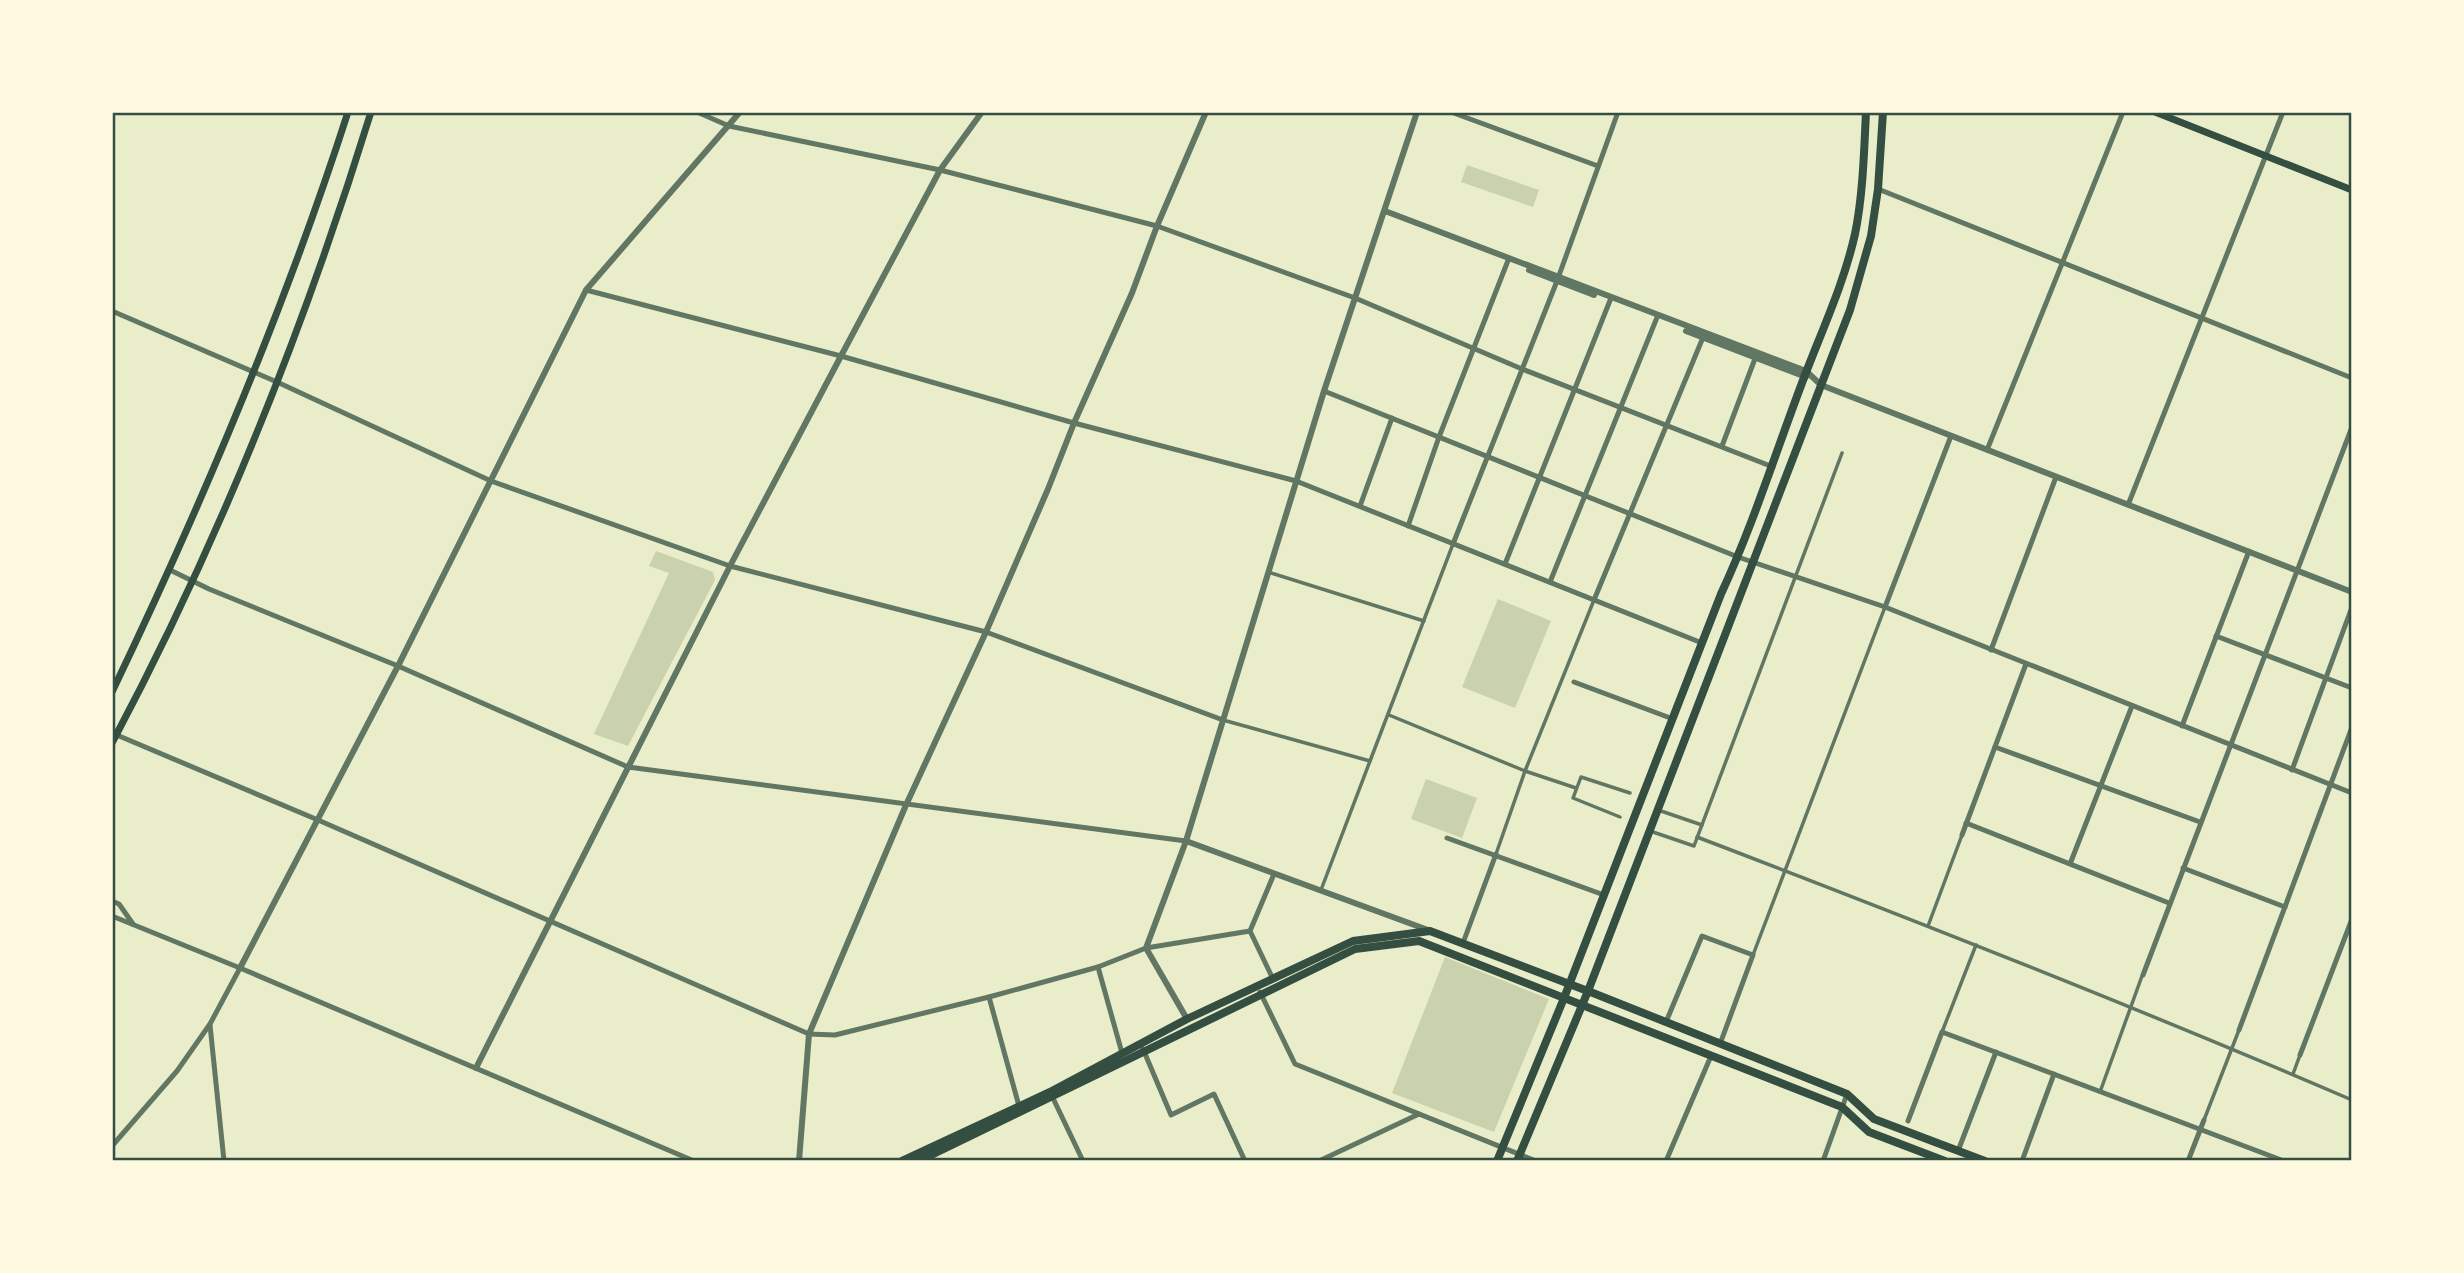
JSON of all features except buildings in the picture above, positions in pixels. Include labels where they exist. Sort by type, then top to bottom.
[{"type":"main road","points":[[112,692],[170,570],[253,372],[319,201],[348,112]]},
{"type":"main road","points":[[113,737],[193,582],[277,382],[337,221],[371,112]]},
{"type":"main road","points":[[1497,1161],[1570,984],[1773,467],[1805,374],[1835,303],[1855,232],[1866,112]]},
{"type":"main road","points":[[1518,1158],[1588,991],[1860,278],[1871,236],[1878,190],[1882,112]]},
{"type":"main road","points":[[2155,112],[2352,190]]},
{"type":"main road","points":[[919,1161],[1259,990],[1273,979],[1353,941],[1430,930],[1847,1094],[1874,1119],[1985,1161]]},
{"type":"main road","points":[[902,1161],[1019,1106],[1051,1095],[1122,1053],[1142,1048],[1187,1019],[1355,949],[1419,941],[1842,1107],[1869,1132],[1945,1161]]},
{"type":"street","points":[[697,112],[729,126],[940,170],[1157,226],[1355,298],[1522,369],[1773,467]]},
{"type":"street","points":[[112,1146],[177,1071],[210,1024],[398,666],[586,290],[740,112]]},
{"type":"street","points":[[475,1068],[730,566],[841,356],[940,170],[982,112]]},
{"type":"street","points":[[799,1161],[809,1034],[906,805],[986,632],[1132,293],[1157,226],[1206,112]]},
{"type":"street","points":[[1146,948],[1186,841],[1324,391],[1417,112]]},
{"type":"street","points":[[1451,112],[1598,166]]},
{"type":"street","points":[[1321,890],[1558,279],[1618,112]]},
{"type":"street","points":[[1987,450],[2123,112]]},
{"type":"street","points":[[2128,505],[2283,112]]},
{"type":"street","points":[[1878,190],[2352,379]]},
{"type":"street","points":[[1384,213],[1757,355],[1805,374],[1821,385],[2352,592]]},
{"type":"street","points":[[1408,526],[1439,437],[1508,259]]},
{"type":"street","points":[[586,290],[841,356],[1074,423],[1296,481],[1702,643]]},
{"type":"street","points":[[1505,564],[1610,300]]},
{"type":"street","points":[[112,311],[277,382],[491,481],[730,566],[986,632],[1223,720],[1370,761]]},
{"type":"street","points":[[1550,582],[1658,317]]},
{"type":"street","points":[[1463,943],[1525,771],[1704,336]]},
{"type":"street","points":[[1722,446],[1757,355]]},
{"type":"street","points":[[1324,391],[1738,557],[1885,607],[2352,793]]},
{"type":"street","points":[[1360,506],[1392,418]]},
{"type":"street","points":[[2100,1092],[2169,903],[2352,427]]},
{"type":"street","points":[[1720,1044],[1951,436]]},
{"type":"street","points":[[1653,832],[1694,846],[1842,453]]},
{"type":"street","points":[[1991,650],[2056,477]]},
{"type":"street","points":[[2182,726],[2249,551]]},
{"type":"street","points":[[170,570],[628,767],[1186,841],[1430,930]]},
{"type":"street","points":[[1268,572],[1424,621]]},
{"type":"street","points":[[2292,769],[2352,607]]},
{"type":"street","points":[[2216,636],[2352,688]]},
{"type":"street","points":[[1928,926],[2026,664]]},
{"type":"street","points":[[1574,682],[1673,719]]},
{"type":"street","points":[[2070,864],[2132,706]]},
{"type":"street","points":[[1388,715],[1525,771],[1576,788]]},
{"type":"street","points":[[2188,1161],[2352,727]]},
{"type":"street","points":[[113,737],[318,820],[809,1034],[835,1035],[989,998],[1098,967],[1146,948],[1250,931]]},
{"type":"street","points":[[1995,747],[2200,822]]},
{"type":"street","points":[[1620,817],[1573,799],[1576,788],[1581,777],[1630,793]]},
{"type":"street","points":[[1661,811],[1702,825]]},
{"type":"street","points":[[1966,823],[2169,903]]},
{"type":"street","points":[[1697,837],[1976,945],[2232,1048],[2352,1100]]},
{"type":"street","points":[[1447,838],[1604,895]]},
{"type":"street","points":[[2183,868],[2286,906]]},
{"type":"street","points":[[1273,979],[1250,931],[1274,874]]},
{"type":"street","points":[[112,901],[119,904],[133,924]]},
{"type":"street","points":[[112,916],[694,1161]]},
{"type":"street","points":[[2293,1074],[2352,919]]},
{"type":"street","points":[[1666,1022],[1702,936],[1753,955]]},
{"type":"street","points":[[1908,1121],[1976,945]]},
{"type":"street","points":[[1146,948],[1187,1019]]},
{"type":"street","points":[[1098,967],[1122,1053]]},
{"type":"street","points":[[1259,990],[1295,1064],[1503,1147],[1518,1158],[1536,1161]]},
{"type":"street","points":[[989,998],[1019,1106]]},
{"type":"street","points":[[210,1024],[225,1161]]},
{"type":"street","points":[[1941,1032],[2284,1161]]},
{"type":"street","points":[[1142,1048],[1171,1115],[1214,1094],[1245,1161]]},
{"type":"street","points":[[1958,1151],[1996,1052]]},
{"type":"street","points":[[1666,1161],[1711,1056]]},
{"type":"street","points":[[2022,1161],[2054,1074]]},
{"type":"street","points":[[1823,1161],[1847,1094]]},
{"type":"street","points":[[1051,1095],[1083,1161]]},
{"type":"street","points":[[1319,1161],[1419,1114]]},
{"type":"green space","points":[[1467,165],[1539,190],[1533,207],[1461,182]]},
{"type":"green space","points":[[656,551],[713,572],[715,580],[628,746],[594,734],[669,573],[649,566]]},
{"type":"green space","points":[[1498,599],[1551,621],[1515,708],[1462,687]]},
{"type":"green space","points":[[1426,779],[1477,798],[1462,838],[1411,819]]},
{"type":"green space","points":[[1445,957],[1549,999],[1494,1132],[1392,1093]]}]
